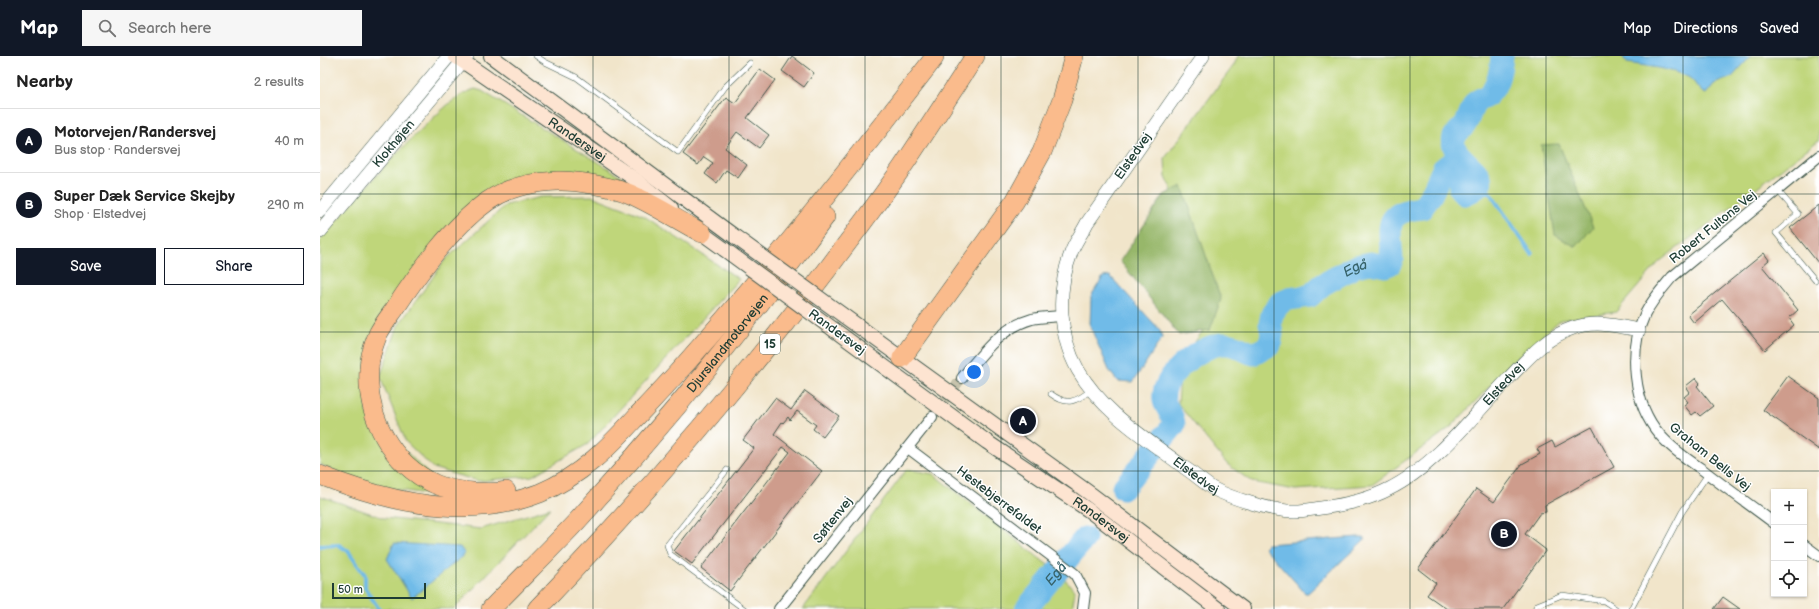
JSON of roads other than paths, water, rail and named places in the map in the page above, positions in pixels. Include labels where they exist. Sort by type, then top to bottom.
[{"type":"highway","name":"15","points":[[537,609],[599,545],[749,371],[869,214],[909,158],[975,56]]},
{"type":"highway","points":[[897,365],[1015,201],[1042,152],[1062,100],[1074,56]]},
{"type":"highway","points":[[320,475],[361,489],[406,501],[450,507],[498,504],[539,493],[575,474],[603,453],[673,378],[758,281],[935,57]]},
{"type":"highway","name":"Djurslandmotorvejen","points":[[491,609],[577,520],[726,347],[786,271],[852,180],[935,57]]},
{"type":"highway","points":[[626,428],[600,450],[572,468],[534,484],[496,493],[461,491],[436,484],[415,473],[394,453],[379,428],[370,402],[369,368],[378,334],[435,253],[469,217],[489,201],[508,190],[534,183],[558,181],[584,183],[630,194],[702,233]]},
{"type":"main road","name":"Randersvej","points":[[491,56],[844,316],[897,365],[987,442],[1088,509],[1218,609]]},
{"type":"main road","name":"Randersvej","points":[[462,58],[636,180],[702,233],[833,329],[897,365],[1092,495],[1243,609]]},
{"type":"street","name":"Klokhøjen","points":[[320,211],[449,56]]},
{"type":"street","name":"Elstedvej","points":[[1203,56],[1087,223],[1072,250],[1063,277],[1061,295],[1062,316],[1070,352],[1076,366],[1091,390],[1109,410],[1212,488],[1250,503],[1295,511],[1348,504],[1390,489],[1428,464],[1545,342],[1574,327],[1590,324],[1602,324],[1640,330]]},
{"type":"street","name":"Klokhøjen","points":[[320,232],[462,58]]},
{"type":"street","name":"Robert Fultons Vej","points":[[1640,330],[1645,314],[1657,294],[1672,277],[1819,156]]},
{"type":"street","points":[[962,378],[988,346],[1001,334],[1018,324],[1032,319],[1062,316]]},
{"type":"street","name":"Graham Bells Vej","points":[[1640,330],[1636,352],[1635,372],[1638,391],[1646,412],[1660,435],[1708,474],[1771,521]]},
{"type":"street","points":[[908,448],[932,417]]},
{"type":"street","name":"Hestebjerrefaldet","points":[[908,448],[1075,574],[1086,593],[1084,609]]},
{"type":"street","name":"Søftenvej","points":[[779,609],[908,448]]},
{"type":"street","points":[[1807,547],[1819,556]]},
{"type":"lane","points":[[536,56],[544,62],[576,77],[678,152],[725,87],[750,64]]},
{"type":"lane","points":[[1778,191],[1798,214],[1776,233],[1815,280]]},
{"type":"lane","points":[[1051,394],[1065,402],[1075,400],[1091,390]]},
{"type":"lane","points":[[727,470],[667,545],[670,554],[744,609]]},
{"type":"lane","points":[[1631,609],[1682,512],[1708,474]]},
{"type":"lane","points":[[1535,609],[1537,606],[1562,596],[1604,601],[1616,609]]},
{"type":"water","points":[[1622,56],[1751,56],[1732,77],[1714,84],[1706,94],[1701,91],[1691,79],[1682,74],[1627,63]]},
{"type":"water","points":[[1110,276],[1160,330],[1162,338],[1133,382],[1117,381],[1109,370],[1090,326],[1091,296],[1103,277]]},
{"type":"water","points":[[1364,537],[1364,540],[1308,593],[1305,593],[1264,547],[1267,544]]},
{"type":"water","points":[[394,543],[460,547],[465,554],[412,598],[387,559]]},
{"type":"waterway","name":"Egå","points":[[1123,488],[1174,425],[1173,418],[1164,400],[1165,390],[1176,371],[1185,362],[1195,355],[1216,345],[1229,344],[1254,354],[1270,345],[1272,333],[1270,324],[1272,314],[1280,303],[1289,299],[1310,296],[1322,285],[1356,266],[1371,263],[1385,266],[1390,264],[1392,259],[1390,230],[1394,217],[1409,210],[1422,208],[1432,193],[1443,169],[1448,165],[1457,168],[1461,172],[1460,189],[1465,194],[1477,188],[1481,181],[1473,168],[1458,154],[1454,146],[1454,137],[1466,123],[1475,103],[1487,96],[1497,82],[1502,56]]},
{"type":"waterway","points":[[1481,180],[1532,254]]},
{"type":"waterway","name":"Egå","points":[[1026,609],[1085,538]]},
{"type":"waterway","points":[[320,546],[339,545],[348,551],[365,575],[365,588],[379,609]]},
{"type":"tunnel","points":[[935,412],[962,378]]},
{"type":"place","name":"Motorvejen/Randersvej","points":[[1023,421]]},
{"type":"place","name":"Super Dæk Service Skejby","points":[[1504,534]]}]
